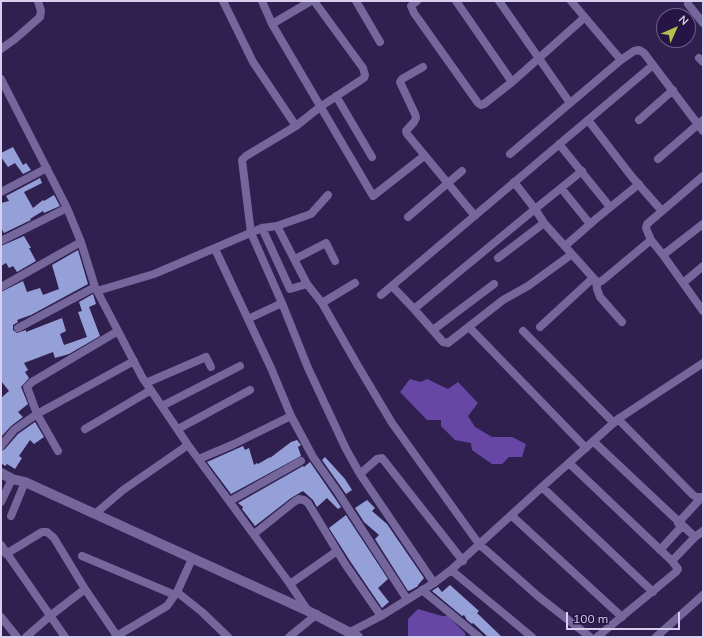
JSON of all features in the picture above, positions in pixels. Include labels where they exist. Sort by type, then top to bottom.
[{"type":"street","points":[[1,48],[15,40],[40,17],[41,11],[38,1]]},
{"type":"street","points":[[222,1],[253,62],[296,126]]},
{"type":"street","points":[[262,1],[272,24],[373,196],[424,156]]},
{"type":"street","points":[[272,24],[313,1],[365,72],[365,75],[364,78],[320,107],[296,126],[246,156],[242,160],[251,233],[282,303],[308,368],[346,449],[360,474],[434,583]]},
{"type":"street","points":[[356,1],[380,42]]},
{"type":"street","points":[[406,1],[478,103],[481,105],[512,82],[584,18]]},
{"type":"street","points":[[411,8],[417,1]]},
{"type":"street","points":[[456,1],[512,82]]},
{"type":"street","points":[[499,1],[570,103]]},
{"type":"street","points":[[571,1],[621,60]]},
{"type":"street","points":[[688,4],[703,23]]},
{"type":"street","points":[[510,154],[621,60],[634,51],[639,50],[644,53],[700,122],[703,131]]},
{"type":"street","points":[[381,295],[653,65]]},
{"type":"street","points":[[423,67],[402,79],[400,82],[416,118],[406,131],[407,134],[475,216]]},
{"type":"street","points":[[1,79],[67,208],[81,242],[96,289],[134,361],[188,444],[312,612]]},
{"type":"street","points":[[639,120],[673,90]]},
{"type":"street","points":[[336,96],[372,157]]},
{"type":"street","points":[[588,120],[662,211]]},
{"type":"street","points":[[658,159],[700,122]]},
{"type":"street","points":[[560,144],[610,207]]},
{"type":"street","points":[[1,192],[47,168]]},
{"type":"street","points":[[408,217],[462,171]]},
{"type":"street","points":[[414,309],[582,171]]},
{"type":"street","points":[[703,176],[647,224],[646,228],[651,240],[703,310]]},
{"type":"street","points":[[514,182],[544,223],[598,283],[651,240]]},
{"type":"street","points":[[564,246],[639,184]]},
{"type":"street","points":[[561,188],[590,224]]},
{"type":"street","points":[[18,328],[96,289],[154,274],[262,228],[277,226],[311,214],[328,195]]},
{"type":"street","points":[[1,241],[67,208]]},
{"type":"street","points":[[498,258],[544,223]]},
{"type":"street","points":[[663,255],[703,224]]},
{"type":"street","points":[[277,226],[308,284],[322,303],[392,424],[479,544],[534,593],[590,637]]},
{"type":"street","points":[[262,228],[290,289],[308,284]]},
{"type":"street","points":[[1,287],[81,242]]},
{"type":"street","points":[[294,259],[326,243],[335,261]]},
{"type":"street","points":[[215,249],[291,416],[313,457],[337,490],[407,599]]},
{"type":"street","points":[[392,286],[446,343],[450,342],[503,300],[528,286],[572,254]]},
{"type":"street","points":[[682,283],[703,266]]},
{"type":"street","points":[[594,280],[600,297],[622,322]]},
{"type":"street","points":[[540,327],[594,280]]},
{"type":"street","points":[[322,303],[355,283]]},
{"type":"street","points":[[433,330],[494,284]]},
{"type":"street","points":[[248,319],[282,303]]},
{"type":"street","points":[[469,327],[586,448]]},
{"type":"street","points":[[58,452],[37,414],[27,387],[32,382],[118,331]]},
{"type":"street","points":[[523,331],[693,495],[696,497],[702,497]]},
{"type":"street","points":[[85,429],[149,386],[206,356],[211,367]]},
{"type":"street","points":[[1,446],[14,430],[37,414],[134,361]]},
{"type":"street","points":[[1,473],[12,479],[25,482],[312,612],[354,635],[452,570],[616,421],[703,363]]},
{"type":"street","points":[[162,406],[240,366]]},
{"type":"street","points":[[178,429],[250,390]]},
{"type":"street","points":[[199,459],[234,444],[291,416]]},
{"type":"street","points":[[593,441],[695,537]]},
{"type":"street","points":[[95,514],[123,490],[188,444]]},
{"type":"street","points":[[360,474],[377,459],[382,458],[463,560]]},
{"type":"street","points":[[230,501],[300,461]]},
{"type":"street","points":[[569,463],[677,566],[678,571],[597,637]]},
{"type":"street","points":[[1,502],[12,479]]},
{"type":"street","points":[[11,516],[25,482]]},
{"type":"street","points":[[542,487],[653,592]]},
{"type":"street","points":[[660,550],[702,497]]},
{"type":"street","points":[[254,534],[294,502],[299,499],[304,500],[308,503],[345,564],[381,616]]},
{"type":"street","points":[[511,515],[622,617]]},
{"type":"street","points":[[672,562],[695,537],[703,531]]},
{"type":"street","points":[[6,554],[42,532],[47,532],[54,538],[85,590],[118,637],[167,606],[176,594],[192,558]]},
{"type":"street","points":[[1,545],[65,637]]},
{"type":"street","points":[[290,584],[337,551]]},
{"type":"street","points":[[82,556],[176,594],[202,612],[228,637]]},
{"type":"street","points":[[452,570],[532,637]]},
{"type":"street","points":[[26,637],[50,616],[85,590]]},
{"type":"street","points":[[422,590],[479,637]]},
{"type":"street","points":[[656,637],[703,595]]},
{"type":"street","points":[[289,637],[312,612]]},
{"type":"street","points":[[1,617],[17,637]]},
{"type":"shaded area","points":[[410,379],[421,382],[427,379],[448,389],[458,382],[478,403],[468,416],[475,427],[492,437],[512,437],[526,444],[522,457],[509,457],[502,464],[492,464],[472,450],[471,443],[455,440],[441,426],[441,420],[427,420],[400,392]]},
{"type":"shaded area","points":[[418,609],[442,616],[448,616],[465,633],[465,637],[408,637],[408,619]]},
{"type":"building","points":[[13,147],[23,165],[26,163],[31,170],[23,174],[15,163],[8,167],[1,157],[1,153]]},
{"type":"building","points":[[40,178],[42,183],[24,192],[33,208],[43,200],[44,201],[54,195],[60,206],[44,213],[43,211],[30,219],[31,220],[4,233],[1,228],[1,203],[9,201],[6,196]]},
{"type":"building","points":[[24,236],[36,261],[17,272],[13,266],[9,268],[6,263],[1,266],[1,246]]},
{"type":"building","points":[[78,250],[88,284],[31,315],[17,320],[18,322],[13,325],[13,330],[17,333],[26,330],[26,332],[62,318],[66,331],[60,334],[64,345],[87,337],[78,312],[82,311],[79,302],[93,294],[96,304],[89,307],[100,336],[69,354],[55,358],[53,352],[24,363],[28,370],[25,372],[29,378],[21,387],[28,404],[18,412],[23,417],[11,426],[1,437],[1,398],[9,391],[1,381],[1,292],[23,281],[27,292],[40,288],[43,295],[59,289],[52,265]]},
{"type":"building","points":[[35,422],[44,437],[34,444],[30,440],[19,456],[22,458],[15,469],[7,464],[5,466],[1,463],[1,451],[5,449],[18,434]]},
{"type":"building","points":[[297,440],[301,445],[298,447],[301,456],[231,494],[207,462],[243,446],[245,450],[249,448],[254,465],[270,458],[291,442]]},
{"type":"building","points":[[325,457],[345,479],[352,490],[346,494],[322,460]]},
{"type":"building","points":[[310,462],[341,507],[338,509],[327,498],[317,507],[313,500],[303,491],[291,498],[255,526],[242,509],[243,507],[238,503],[303,466],[304,467]]},
{"type":"building","points":[[367,500],[375,508],[372,511],[387,524],[424,578],[418,586],[411,590],[408,591],[375,539],[379,535],[364,522],[355,508]]},
{"type":"building","points":[[346,515],[388,579],[378,588],[389,602],[382,608],[329,528]]},
{"type":"building","points":[[450,585],[479,611],[477,613],[502,637],[488,637],[473,623],[472,624],[467,620],[464,615],[462,616],[432,591],[438,587],[442,592]]}]
